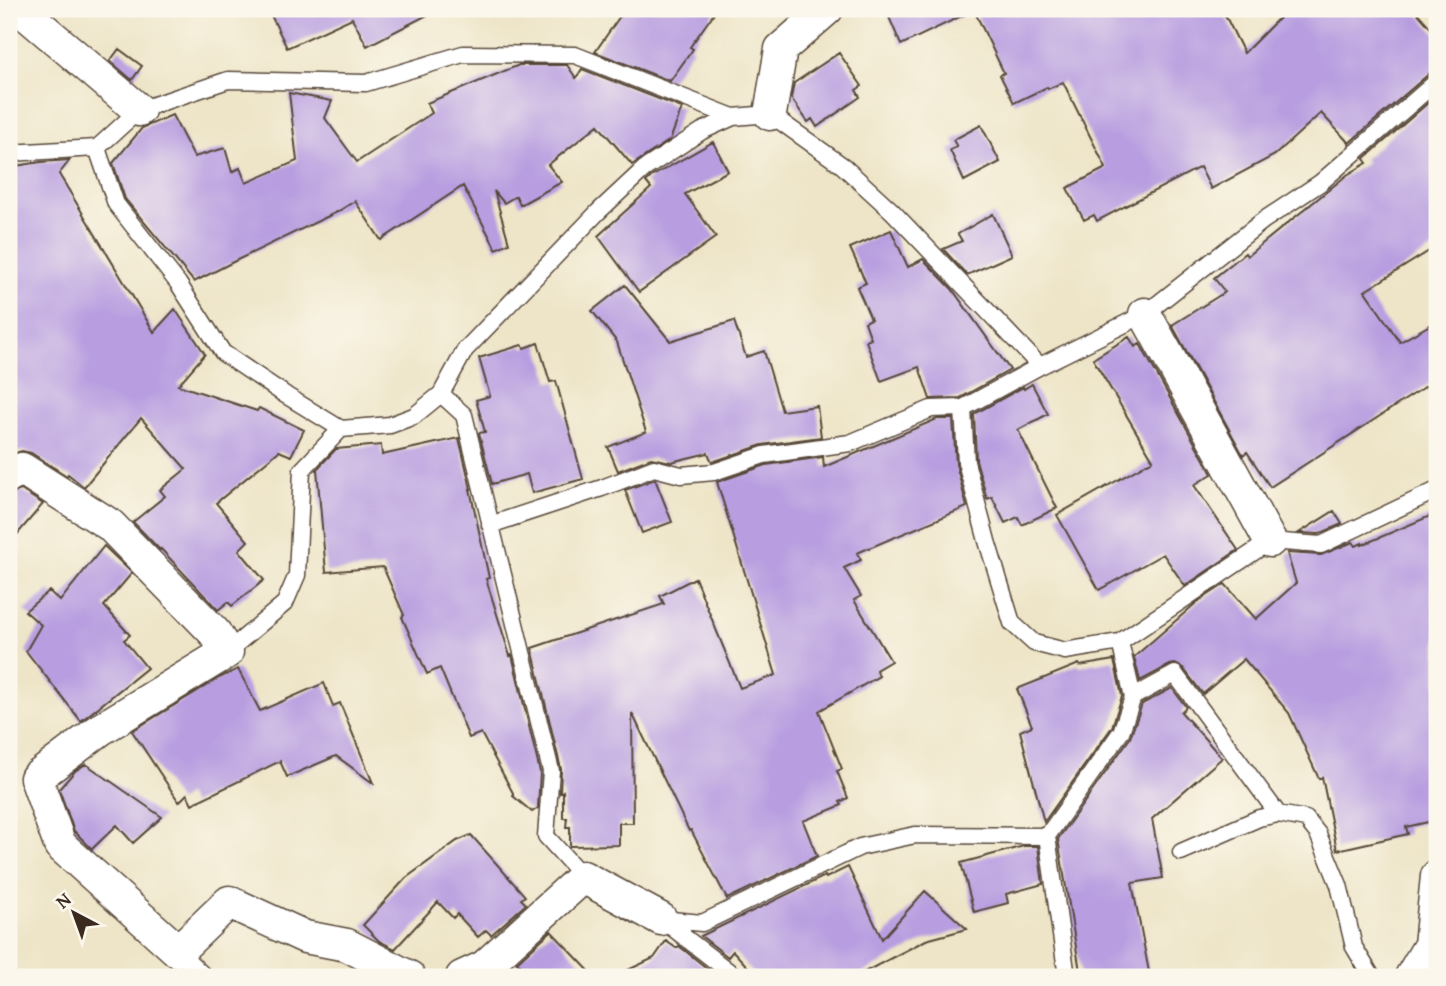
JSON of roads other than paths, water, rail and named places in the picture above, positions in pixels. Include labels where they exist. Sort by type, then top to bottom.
[{"type":"street","points":[[20,9],[139,110]]},
{"type":"street","points":[[770,114],[781,49],[827,9]]},
{"type":"street","points":[[1145,314],[1270,541]]},
{"type":"street","points":[[9,476],[22,469],[110,525],[215,633],[227,652],[101,729],[36,778],[60,845],[178,951],[229,902],[305,937],[346,945],[409,977]]},
{"type":"street","points":[[1411,977],[1430,945],[1437,876]]},
{"type":"street","points":[[462,977],[484,967],[583,877],[662,919]]},
{"type":"lane","points":[[9,153],[97,148],[139,110],[228,80],[366,83],[463,54],[575,55],[733,117]]},
{"type":"lane","points":[[490,525],[654,468],[681,475],[714,472],[764,455],[850,443],[931,409],[963,408],[1145,314],[1264,220],[1320,183],[1437,82]]},
{"type":"lane","points":[[97,148],[116,204],[177,283],[223,353],[341,429],[390,425],[414,416],[441,394],[465,351],[598,212],[644,169],[702,131],[733,117],[770,114],[843,166],[892,211],[1040,366]]},
{"type":"lane","points":[[441,394],[464,415],[551,771],[546,836],[583,877]]},
{"type":"lane","points":[[963,408],[966,462],[1012,623],[1034,643],[1065,651],[1120,642],[1270,541],[1321,545],[1437,490]]},
{"type":"lane","points":[[227,652],[285,603],[297,575],[302,470],[341,429]]},
{"type":"lane","points":[[1067,977],[1047,836],[1121,732],[1133,697],[1120,642]]},
{"type":"lane","points":[[1133,697],[1175,674],[1278,814]]},
{"type":"lane","points":[[1181,852],[1259,818],[1278,814],[1306,819],[1318,834],[1339,886],[1354,947],[1372,977]]},
{"type":"lane","points":[[662,919],[702,923],[860,847],[915,835],[1047,836]]},
{"type":"lane","points":[[662,919],[736,977]]},
{"type":"lane","points":[[178,951],[205,977]]}]
